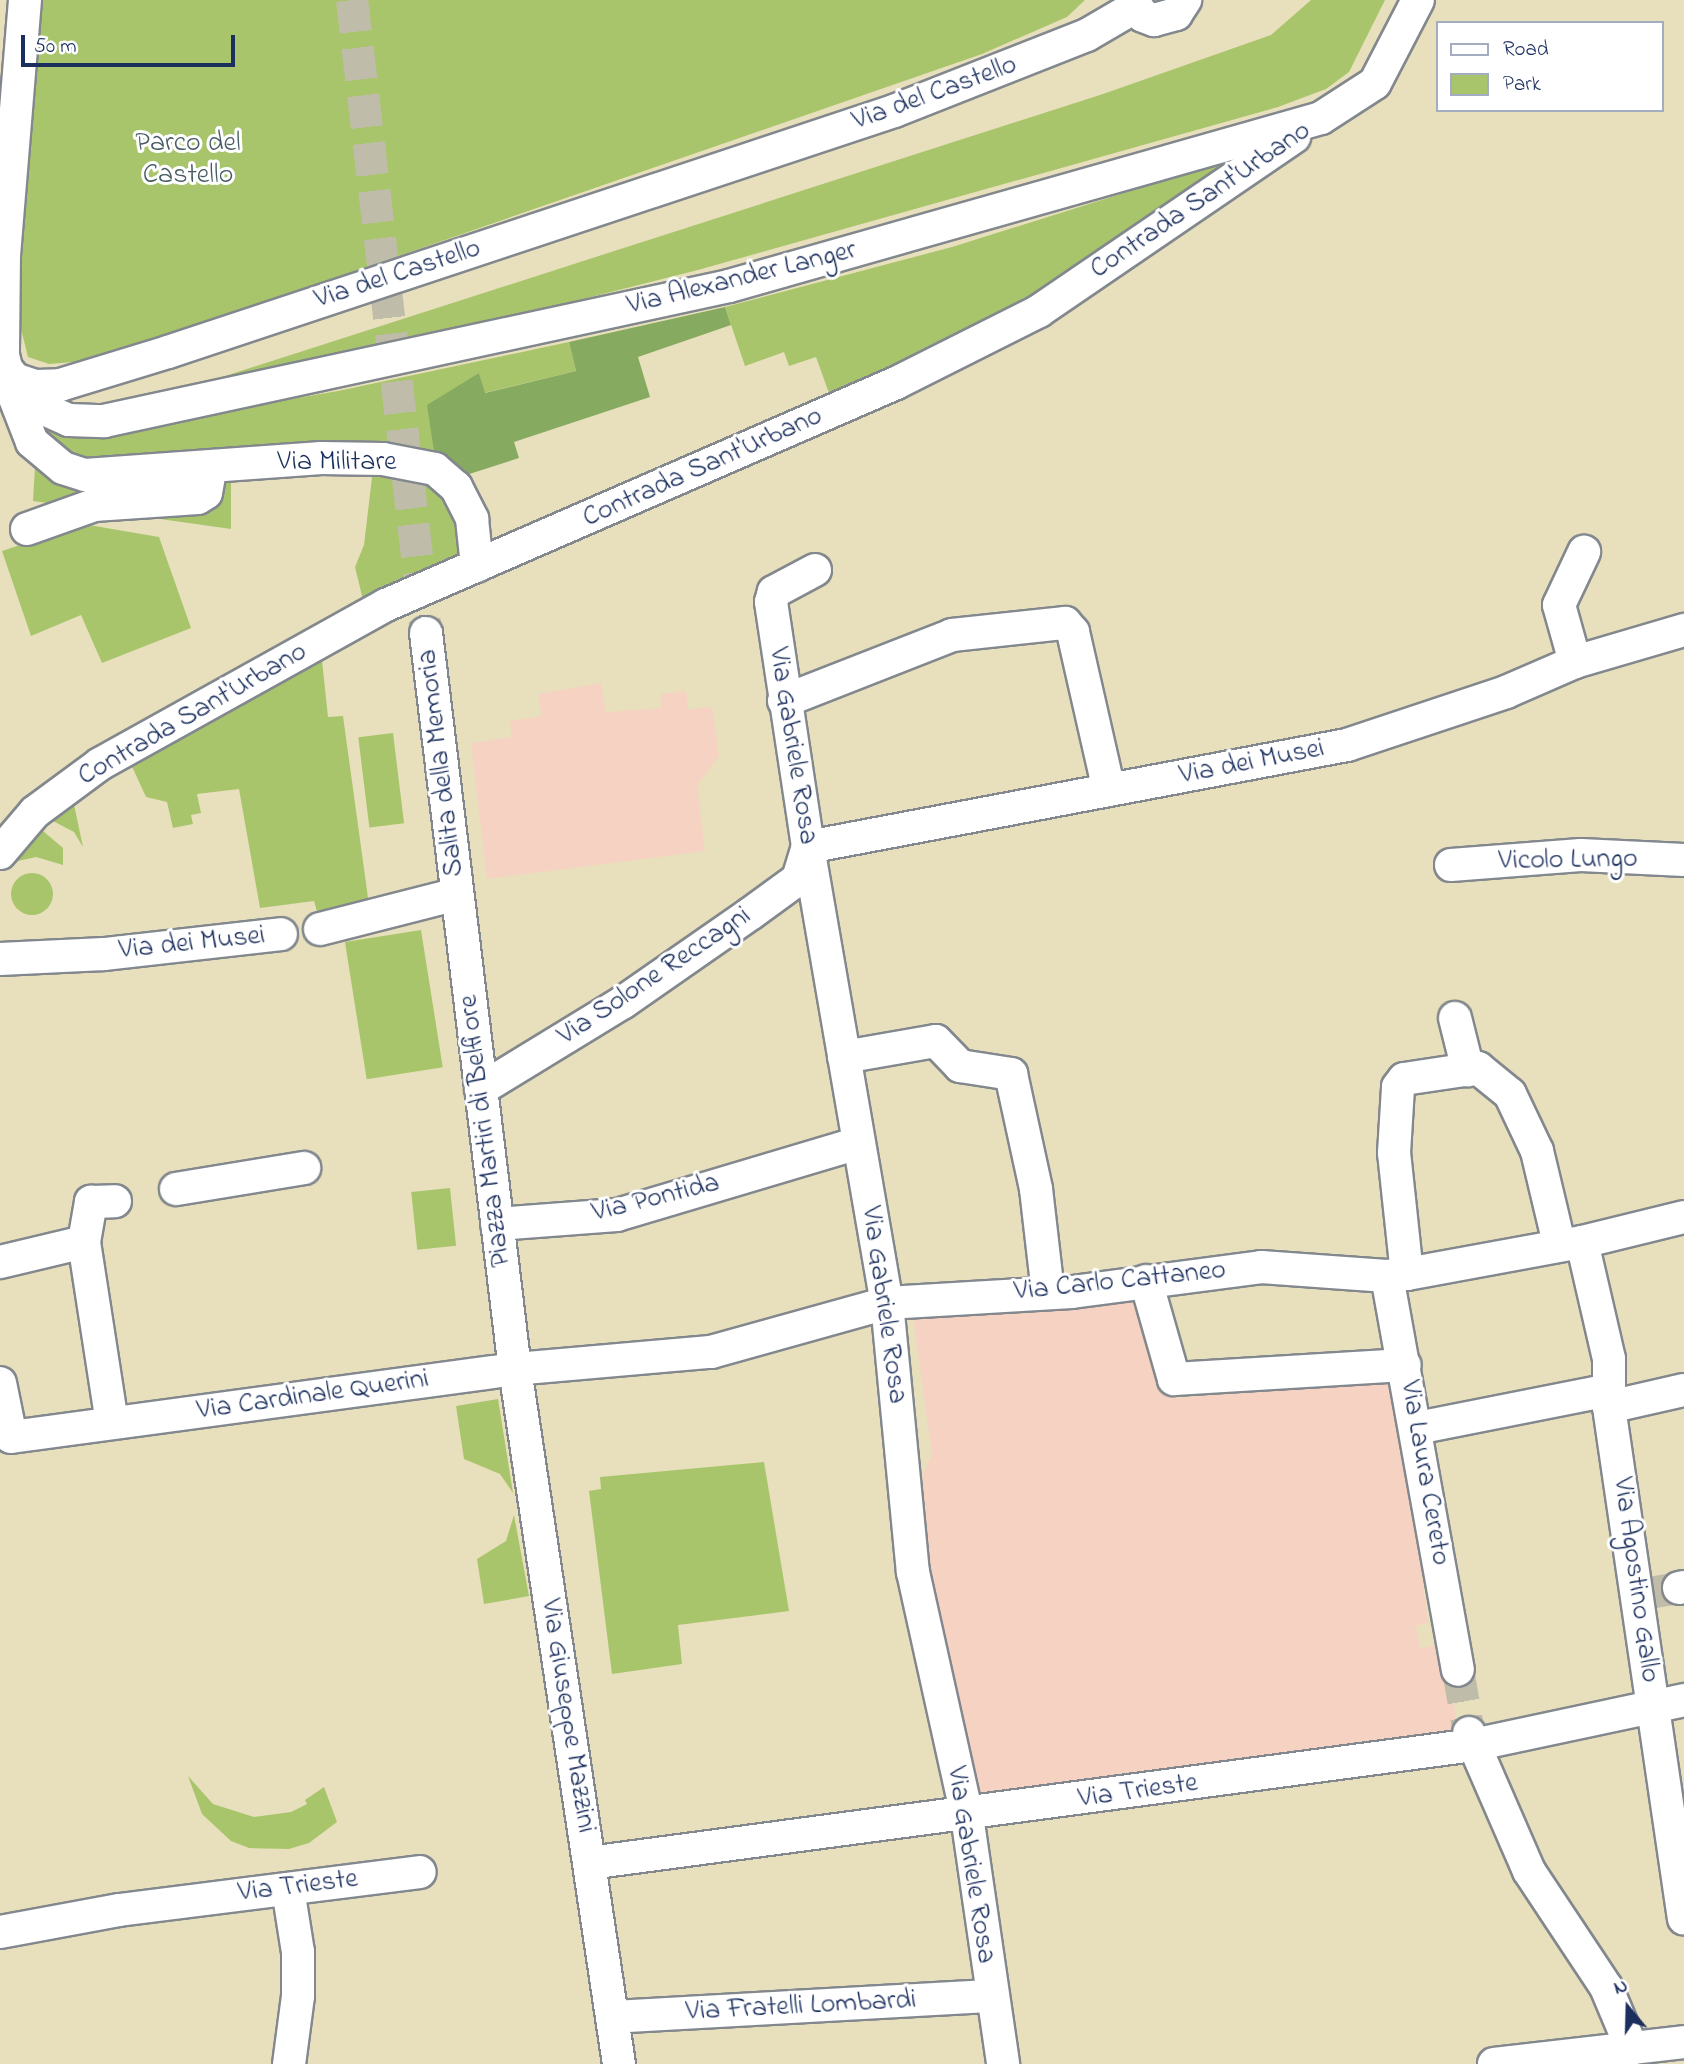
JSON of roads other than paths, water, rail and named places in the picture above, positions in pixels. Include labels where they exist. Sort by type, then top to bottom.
[{"type":"street","points":[[10,374],[2,340],[4,254],[25,0]]},
{"type":"street","name":"Via del Castello","points":[[10,374],[36,386],[60,385],[894,111],[1087,35],[1133,4],[1154,20],[1166,19],[1176,14],[1185,0]]},
{"type":"street","name":"Via Alexander Langer","points":[[10,374],[35,405],[51,415],[104,421],[729,286],[1321,118],[1375,83],[1418,0]]},
{"type":"street","name":"Contrada Sant'Urbano","points":[[0,853],[35,812],[100,764],[394,601],[884,388],[1039,311],[1321,118]]},
{"type":"street","name":"Via Militare","points":[[10,374],[17,413],[32,442],[63,468],[85,475],[355,458],[435,468],[456,487],[472,519],[477,566]]},
{"type":"street","points":[[27,529],[94,505],[198,498],[206,493],[211,467]]},
{"type":"street","points":[[1575,662],[1559,606],[1584,552]]},
{"type":"street","name":"Via Gabriele Rosa","points":[[816,570],[772,597],[784,701],[887,1303],[913,1572],[967,1816],[990,1996],[1003,2064]]},
{"type":"street","points":[[784,701],[952,635],[1065,623],[1073,632],[1109,790]]},
{"type":"street","name":"Via dei Musei","points":[[808,847],[1347,745],[1506,692],[1575,662],[1684,630]]},
{"type":"street","name":"Salita della Memoria","points":[[426,633],[457,894]]},
{"type":"street","name":"Via Solone Reccagni","points":[[481,1088],[622,1003],[798,879],[808,847]]},
{"type":"street","name":"Vicolo Lungo","points":[[1451,865],[1581,855],[1684,860]]},
{"type":"street","points":[[320,929],[457,894]]},
{"type":"street","name":"Piazza Martiri di Belfiore","points":[[457,894],[515,1369]]},
{"type":"street","name":"Via dei Musei","points":[[0,960],[104,954],[281,934]]},
{"type":"street","points":[[1455,1018],[1468,1070]]},
{"type":"street","points":[[844,1057],[936,1041],[960,1066],[1011,1074],[1036,1188],[1048,1292]]},
{"type":"street","name":"Via Agostino Gallo","points":[[1468,1070],[1478,1069],[1510,1094],[1537,1151],[1609,1359],[1609,1399],[1641,1594],[1653,1707],[1684,1919]]},
{"type":"street","name":"Via Laura Cereto","points":[[1458,1670],[1405,1365],[1397,1275],[1394,1181],[1398,1087],[1404,1079],[1468,1070]]},
{"type":"street","name":"Via Pontida","points":[[497,1224],[617,1215],[859,1143]]},
{"type":"street","points":[[176,1189],[303,1168]]},
{"type":"street","points":[[103,1201],[84,1242],[112,1423]]},
{"type":"street","name":"Via Carlo Cattaneo","points":[[515,1369],[711,1352],[887,1303],[1048,1292],[1072,1293],[1261,1267],[1397,1275],[1571,1243],[1684,1217]]},
{"type":"street","points":[[0,1262],[84,1242]]},
{"type":"street","points":[[1146,1281],[1174,1379],[1405,1365]]},
{"type":"street","name":"Via Cardinale Querini","points":[[0,1382],[11,1437],[515,1369]]},
{"type":"street","name":"Via Giuseppe Mazzini","points":[[515,1369],[619,2064]]},
{"type":"street","points":[[1417,1428],[1684,1390]]},
{"type":"street","name":"Via Trieste","points":[[589,1864],[967,1816],[1471,1739],[1684,1700]]},
{"type":"street","points":[[1471,1739],[1529,1871],[1606,1987],[1632,2049]]},
{"type":"street","name":"Via Trieste","points":[[0,1932],[175,1902],[420,1872]]},
{"type":"street","points":[[288,1889],[298,1952],[298,1996],[289,2064]]},
{"type":"street","name":"Via Fratelli Lombardi","points":[[612,2017],[990,1996]]},
{"type":"street","points":[[1494,2064],[1632,2049],[1682,2049]]},
{"type":"tunnel","points":[[352,0],[426,633]]},
{"type":"tunnel","points":[[1644,1594],[1679,1588]]},
{"type":"tunnel","points":[[1458,1670],[1469,1733]]},
{"type":"park label","name":"Parco del Castello","points":[[188,160]]}]
